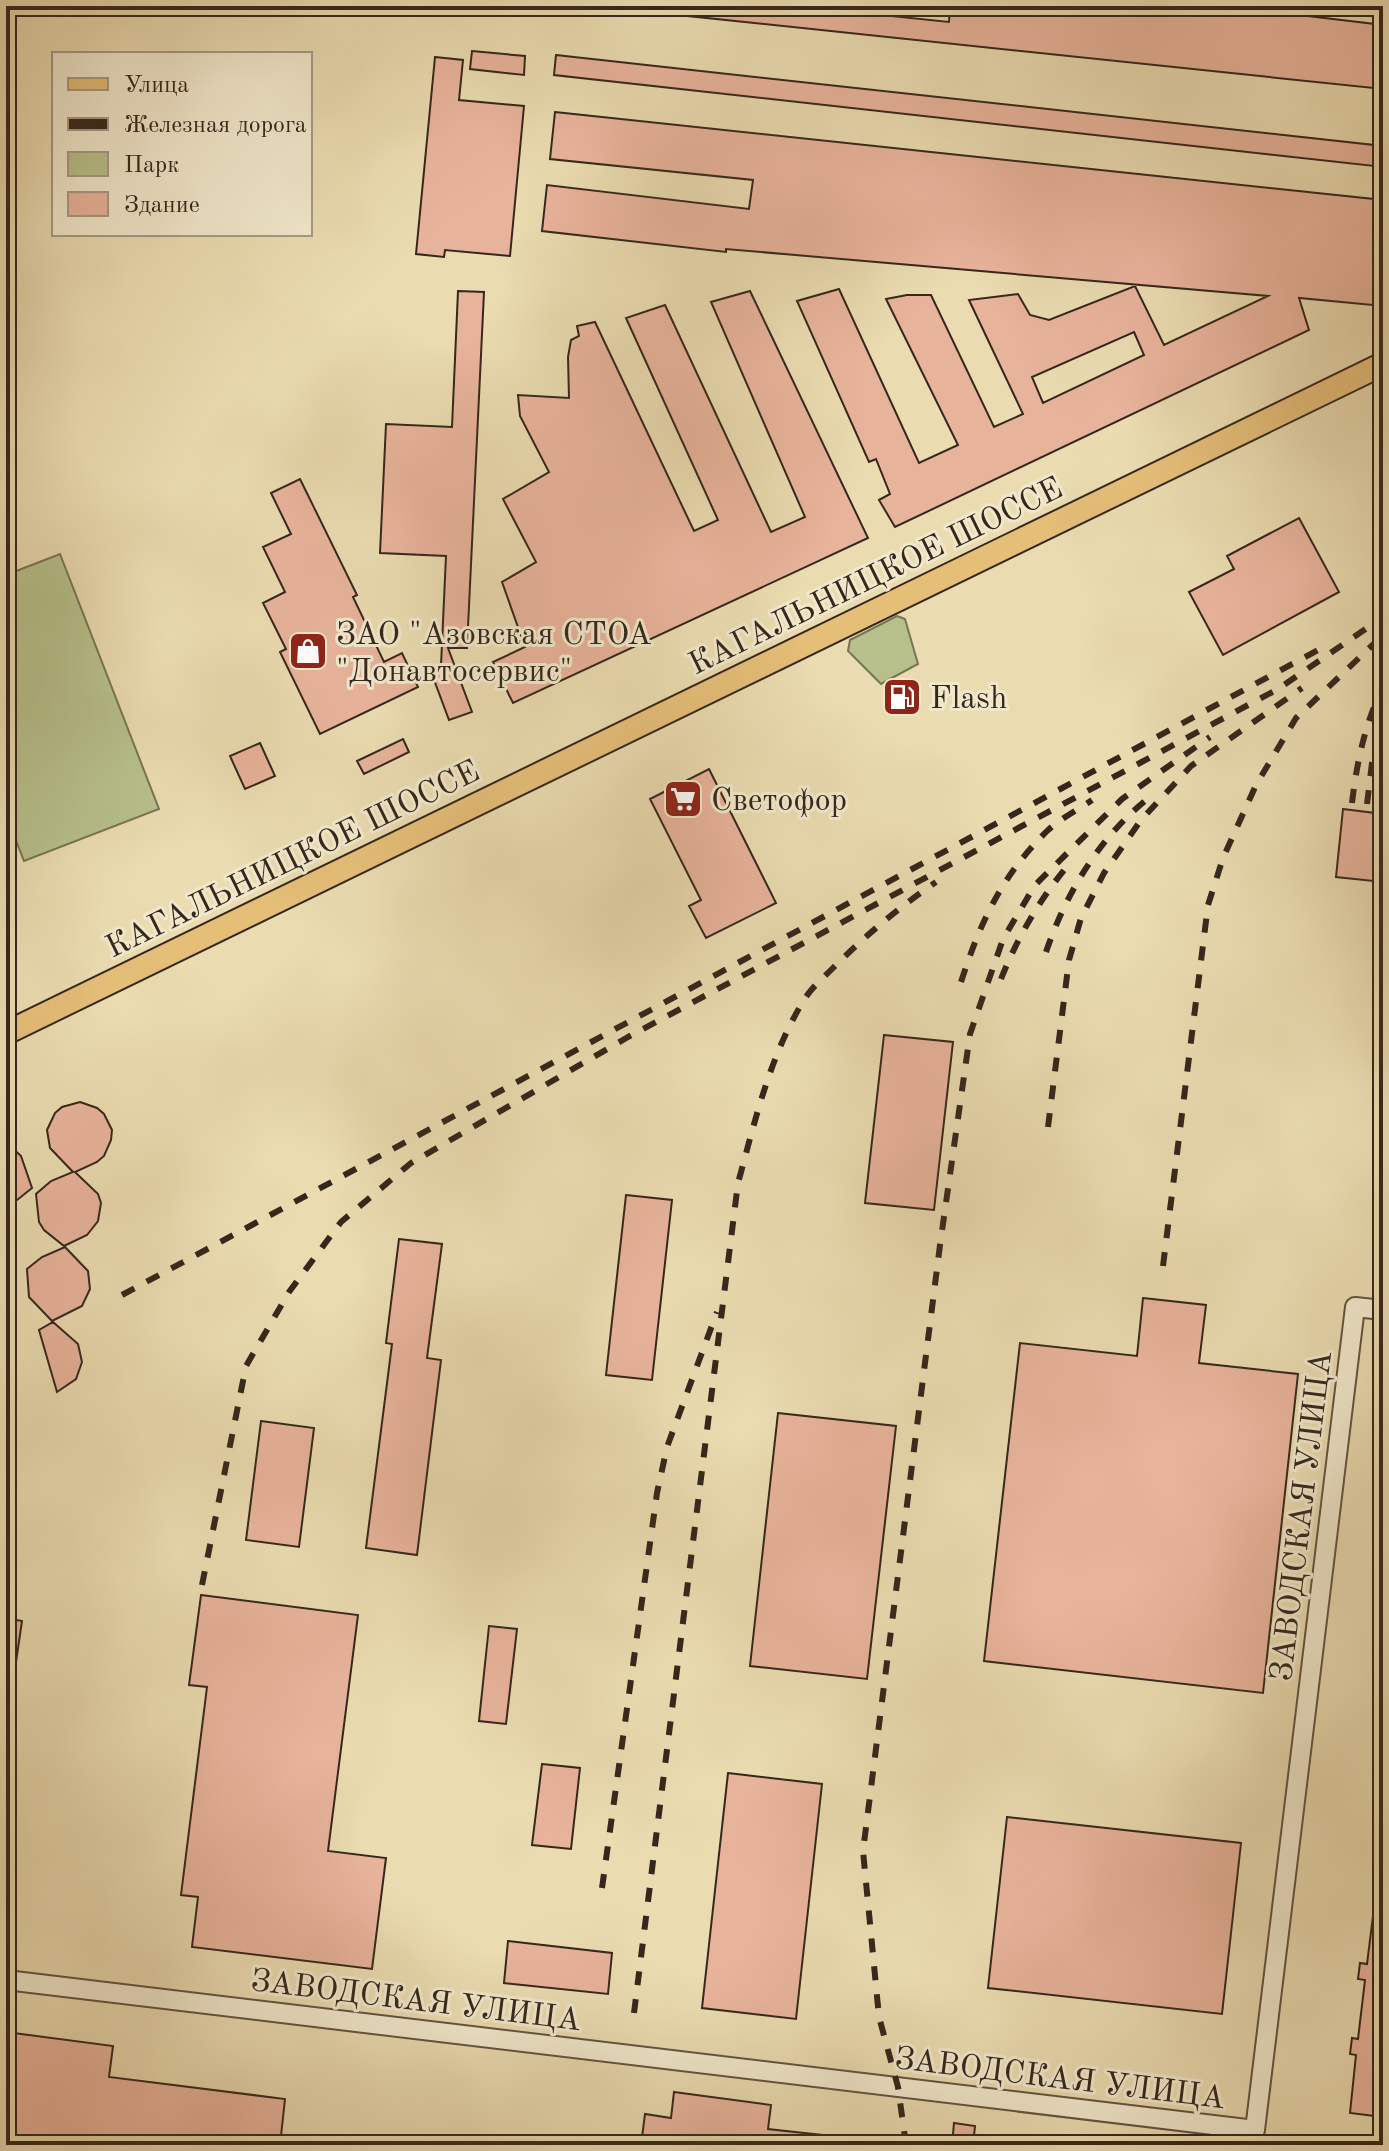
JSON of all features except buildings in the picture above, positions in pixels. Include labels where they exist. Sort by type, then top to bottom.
[{"type":"main road","name":"КАГАЛЬНИЦКОЕ ШОССЕ","points":[[6,1033],[1383,364]]},
{"type":"street","name":"ЗАВОДСКАЯ УЛИЦА","points":[[6,1980],[1255,2130],[1355,1307],[1383,1310]]},
{"type":"green space","points":[[60,554],[159,809],[24,861],[6,815],[6,575]]},
{"type":"green space","points":[[897,616],[905,619],[918,664],[881,684],[848,651],[850,640]]},
{"type":"railway","points":[[202,1585],[246,1366],[289,1292],[341,1222],[411,1163],[628,1037],[1278,689],[1383,617]]},
{"type":"railway","points":[[1163,1266],[1208,905],[1223,858],[1256,785],[1296,718],[1383,635]]},
{"type":"railway","points":[[122,1295],[1320,649]]},
{"type":"railway","points":[[1352,803],[1363,743],[1383,686]]},
{"type":"railway","points":[[1048,1127],[1069,960],[1081,918],[1104,873],[1141,820],[1191,766],[1302,688]]},
{"type":"railway","points":[[1367,804],[1372,763],[1383,718]]},
{"type":"railway","points":[[906,2145],[898,2087],[879,2017],[863,1851],[970,1034],[1003,939],[1035,885],[1122,799],[1210,737]]},
{"type":"railway","points":[[1046,952],[1064,908],[1087,867],[1115,829],[1150,797]]},
{"type":"railway","points":[[961,982],[984,920],[1016,866],[1051,827],[1092,800]]},
{"type":"railway","points":[[1001,979],[1029,921],[1065,869]]},
{"type":"railway","points":[[634,2013],[738,1183],[773,1066],[792,1021],[807,996],[870,934],[936,882]]},
{"type":"railway","points":[[602,1888],[657,1493],[667,1447],[717,1312]]},
{"type":"place","name":"ЗАО \"Азовская СТОА \"Донавтосервис\"","points":[[308,651]]},
{"type":"place","name":"Flash","points":[[902,697]]},
{"type":"place","name":"Светофор","points":[[683,799]]}]
